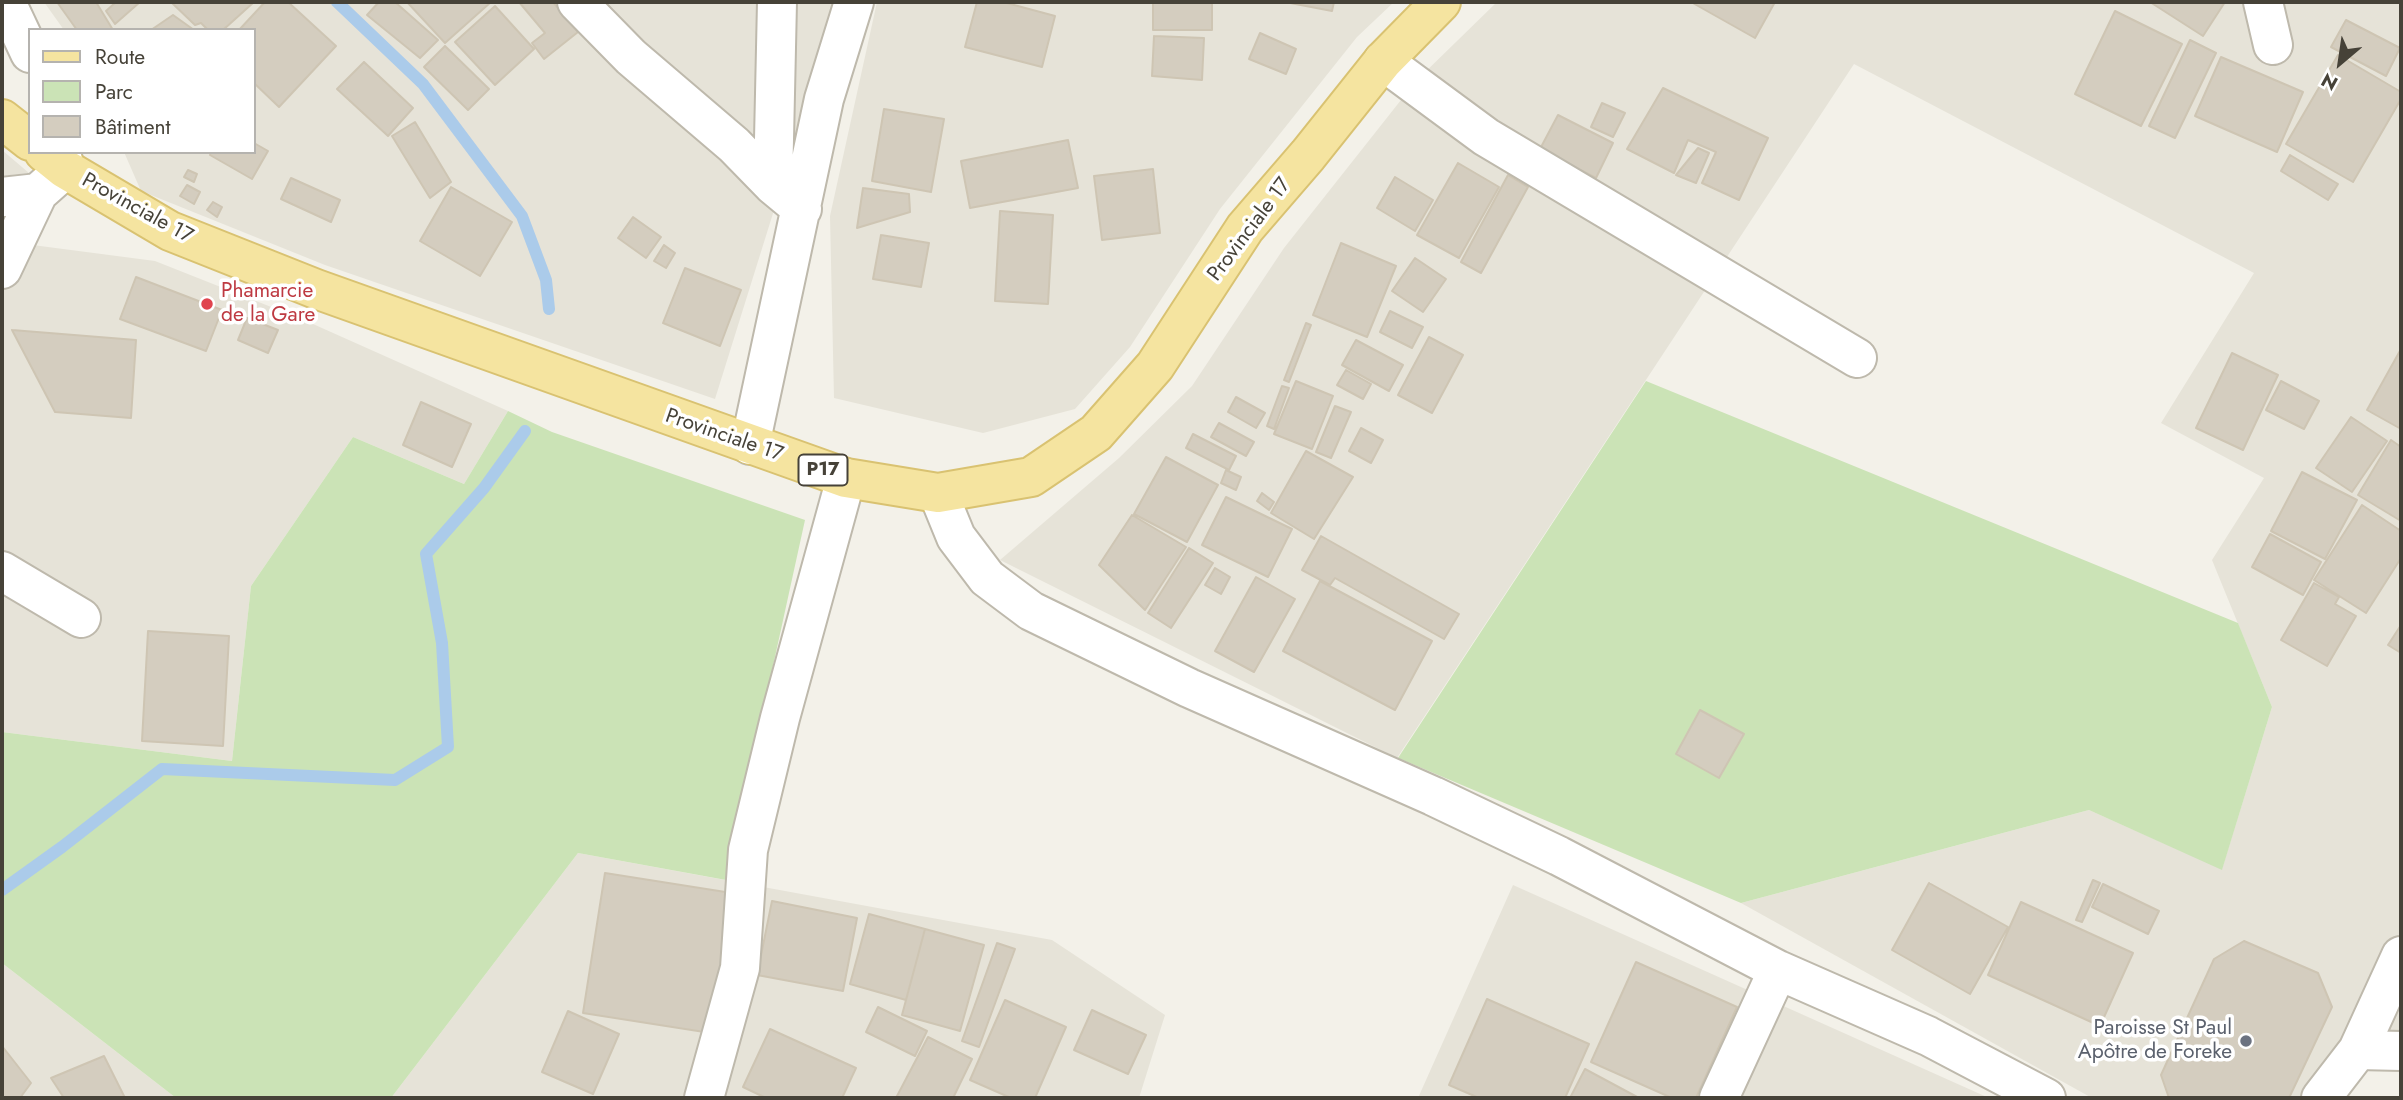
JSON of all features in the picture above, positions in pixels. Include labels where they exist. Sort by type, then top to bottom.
[{"type":"main road","name":"Provinciale 17","points":[[42,173],[170,231],[316,289],[750,446],[846,478],[939,493],[1031,477],[1096,433],[1155,366],[1245,228],[1383,61],[1441,2]]},
{"type":"main road","points":[[2,119],[28,139]]},
{"type":"street","points":[[6,2],[28,49]]},
{"type":"street","points":[[577,2],[631,57],[734,145],[773,185],[802,209]]},
{"type":"street","points":[[773,185],[777,2]]},
{"type":"street","points":[[750,446],[824,99],[854,2]]},
{"type":"street","points":[[2263,2],[2273,46]]},
{"type":"street","points":[[1383,61],[1486,137],[1857,358]]},
{"type":"street","points":[[2,269],[42,173]]},
{"type":"street","points":[[704,1098],[740,968],[748,850],[780,718],[846,478]]},
{"type":"street","points":[[939,493],[956,537],[979,568],[987,578],[1031,611],[1189,688],[1433,796],[1559,856],[1778,970],[1928,1036],[2046,1098]]},
{"type":"street","points":[[2,571],[80,618]]},
{"type":"street","points":[[2321,1098],[2358,1050],[2401,956]]},
{"type":"street","points":[[1719,1098],[1778,970]]},
{"type":"street","points":[[2358,1050],[2401,1051]]},
{"type":"shaded area","points":[[44,2],[839,2],[715,399],[325,265],[141,191],[125,154],[256,154],[256,28],[63,28]]},
{"type":"shaded area","points":[[877,2],[1394,2],[1357,37],[1220,209],[1130,347],[1075,409],[983,433],[834,398],[830,216]]},
{"type":"shaded area","points":[[1497,2],[2401,2],[2401,1064],[2376,1061],[2340,1098],[2092,1098],[1741,903],[2089,810],[2222,869],[2272,707],[2212,560],[2264,478],[2161,423],[2254,273],[1854,64],[1397,758],[1000,560],[1119,458],[1192,386],[1284,248],[1416,81]]},
{"type":"shaded area","points":[[2,150],[29,173],[2,176]]},
{"type":"shaded area","points":[[2,241],[155,261],[304,320],[508,411],[464,484],[353,437],[251,586],[232,761],[2,732]]},
{"type":"shaded area","points":[[578,853],[1052,940],[1165,1015],[1139,1098],[391,1098]]},
{"type":"shaded area","points":[[1513,885],[1989,1098],[1418,1098]]},
{"type":"shaded area","points":[[2,963],[176,1098],[2,1098]]},
{"type":"green space","points":[[1646,381],[2238,623],[2272,707],[2222,870],[2089,810],[1741,903],[1398,758]]},
{"type":"green space","points":[[508,411],[552,432],[805,520],[726,880],[578,853],[391,1098],[176,1098],[2,963],[2,732],[232,761],[251,586],[353,437],[464,484]]},
{"type":"building","points":[[57,2],[96,2],[112,28],[76,28]]},
{"type":"building","points":[[116,2],[140,2],[115,24],[106,11]]},
{"type":"building","points":[[171,2],[254,2],[225,28],[206,28],[201,23],[195,25]]},
{"type":"building","points":[[265,2],[288,2],[336,46],[279,107],[256,85],[256,28],[241,28]]},
{"type":"building","points":[[379,2],[395,2],[438,40],[420,58],[367,15]]},
{"type":"building","points":[[407,2],[491,2],[445,43]]},
{"type":"building","points":[[519,2],[553,2],[578,32],[544,59],[532,43],[545,33]]},
{"type":"building","points":[[977,2],[1003,2],[1055,16],[1042,67],[965,47]]},
{"type":"building","points":[[1153,2],[1212,2],[1212,30],[1153,30]]},
{"type":"building","points":[[1285,2],[1334,2],[1332,11]]},
{"type":"building","points":[[1691,2],[1775,2],[1755,38]]},
{"type":"building","points":[[2150,2],[2225,2],[2203,36]]},
{"type":"building","points":[[495,6],[534,49],[495,85],[455,42]]},
{"type":"building","points":[[2115,11],[2182,44],[2141,126],[2075,94]]},
{"type":"building","points":[[173,15],[191,28],[154,28]]},
{"type":"building","points":[[2346,20],[2400,48],[2386,76],[2331,47]]},
{"type":"building","points":[[1260,33],[1296,49],[1286,74],[1249,59]]},
{"type":"building","points":[[1154,36],[1204,38],[1202,80],[1152,76]]},
{"type":"building","points":[[2190,40],[2216,53],[2175,138],[2149,126]]},
{"type":"building","points":[[445,46],[489,89],[468,110],[424,67]]},
{"type":"building","points":[[2338,55],[2401,92],[2401,99],[2353,182],[2286,144]]},
{"type":"building","points":[[2221,57],[2303,92],[2277,152],[2195,116]]},
{"type":"building","points":[[364,62],[413,108],[388,136],[337,89]]},
{"type":"building","points":[[1663,88],[1768,138],[1739,200],[1702,183],[1716,152],[1688,140],[1674,173],[1627,149]]},
{"type":"building","points":[[1602,103],[1625,113],[1613,137],[1591,127]]},
{"type":"building","points":[[884,109],[944,119],[931,192],[872,181]]},
{"type":"building","points":[[1558,115],[1613,143],[1596,178],[1540,149]]},
{"type":"building","points":[[415,122],[451,182],[430,198],[392,136]]},
{"type":"building","points":[[1068,140],[1078,188],[970,208],[961,161]]},
{"type":"building","points":[[256,144],[268,151],[252,179],[210,155],[256,154]]},
{"type":"building","points":[[1698,148],[1709,153],[1696,183],[1676,175]]},
{"type":"building","points":[[2290,155],[2338,184],[2328,200],[2281,171]]},
{"type":"building","points":[[1458,163],[1499,187],[1459,258],[1417,235]]},
{"type":"building","points":[[1153,169],[1160,233],[1102,240],[1094,176]]},
{"type":"building","points":[[188,170],[197,174],[194,182],[184,177]]},
{"type":"building","points":[[1508,175],[1528,187],[1481,273],[1461,262]]},
{"type":"building","points":[[1395,177],[1433,200],[1415,231],[1377,208]]},
{"type":"building","points":[[291,178],[340,200],[331,222],[281,199]]},
{"type":"building","points":[[187,185],[200,192],[194,204],[180,196]]},
{"type":"building","points":[[451,187],[512,222],[480,276],[420,241]]},
{"type":"building","points":[[863,188],[909,194],[910,212],[857,228]]},
{"type":"building","points":[[213,202],[222,207],[217,217],[207,210]]},
{"type":"building","points":[[1000,211],[1053,215],[1048,304],[995,301]]},
{"type":"building","points":[[633,217],[661,237],[646,258],[618,238]]},
{"type":"building","points":[[881,235],[929,243],[921,287],[873,279]]},
{"type":"building","points":[[1341,243],[1396,266],[1367,337],[1313,315]]},
{"type":"building","points":[[664,245],[675,253],[666,268],[654,261]]},
{"type":"building","points":[[1415,258],[1446,279],[1423,312],[1392,291]]},
{"type":"building","points":[[685,268],[741,290],[720,346],[663,323]]},
{"type":"building","points":[[136,277],[222,310],[206,351],[120,319]]},
{"type":"building","points":[[1390,311],[1423,327],[1412,348],[1380,332]]},
{"type":"building","points":[[247,318],[278,330],[268,353],[238,340]]},
{"type":"building","points":[[1306,323],[1311,325],[1289,382],[1284,380]]},
{"type":"building","points":[[12,330],[136,340],[131,418],[55,412]]},
{"type":"building","points":[[1429,337],[1463,355],[1432,413],[1398,395]]},
{"type":"building","points":[[1356,340],[1403,365],[1389,391],[1342,365]]},
{"type":"building","points":[[2401,349],[2401,429],[2367,410]]},
{"type":"building","points":[[2232,353],[2278,375],[2243,450],[2196,428]]},
{"type":"building","points":[[1346,370],[1371,384],[1363,399],[1337,385]]},
{"type":"building","points":[[1296,381],[1333,396],[1312,449],[1274,434]]},
{"type":"building","points":[[2281,381],[2319,401],[2304,429],[2266,410]]},
{"type":"building","points":[[1282,386],[1289,388],[1274,429],[1267,426]]},
{"type":"building","points":[[1236,397],[1265,413],[1256,428],[1228,412]]},
{"type":"building","points":[[421,402],[471,424],[452,467],[403,445]]},
{"type":"building","points":[[1335,406],[1351,412],[1331,458],[1316,452]]},
{"type":"building","points":[[2351,417],[2387,441],[2352,492],[2316,468]]},
{"type":"building","points":[[1219,423],[1254,442],[1246,456],[1211,437]]},
{"type":"building","points":[[1361,428],[1383,440],[1371,463],[1349,451]]},
{"type":"building","points":[[1193,434],[1236,456],[1229,470],[1186,448]]},
{"type":"building","points":[[2391,440],[2401,447],[2401,521],[2358,495]]},
{"type":"building","points":[[1306,451],[1353,477],[1314,539],[1271,513]]},
{"type":"building","points":[[1166,457],[1218,485],[1187,542],[1134,514]]},
{"type":"building","points":[[1226,470],[1241,477],[1236,490],[1221,483]]},
{"type":"building","points":[[2302,472],[2357,500],[2325,559],[2271,531]]},
{"type":"building","points":[[1262,493],[1274,502],[1269,510],[1257,501]]},
{"type":"building","points":[[1226,497],[1292,529],[1268,577],[1202,545]]},
{"type":"building","points":[[2362,505],[2401,531],[2401,558],[2366,613],[2314,580]]},
{"type":"building","points":[[1132,515],[1186,547],[1145,610],[1099,565]]},
{"type":"building","points":[[2270,534],[2321,562],[2303,595],[2252,567]]},
{"type":"building","points":[[1321,536],[1459,614],[1444,639],[1335,578],[1330,585],[1302,570]]},
{"type":"building","points":[[1189,548],[1213,563],[1171,628],[1148,613]]},
{"type":"building","points":[[1215,568],[1230,577],[1221,594],[1205,585]]},
{"type":"building","points":[[1256,577],[1295,599],[1254,672],[1215,651]]},
{"type":"building","points":[[1320,581],[1432,641],[1395,710],[1283,651]]},
{"type":"building","points":[[2314,583],[2339,597],[2335,604],[2356,616],[2327,666],[2281,640]]},
{"type":"building","points":[[2401,625],[2401,653],[2388,645]]},
{"type":"building","points":[[148,631],[229,636],[223,746],[142,741]]},
{"type":"building","points":[[1700,710],[1744,734],[1719,778],[1676,754]]},
{"type":"building","points":[[605,873],[738,894],[717,1034],[583,1013]]},
{"type":"building","points":[[2093,880],[2100,883],[2082,922],[2076,920]]},
{"type":"building","points":[[1929,883],[2008,927],[1970,994],[1892,950]]},
{"type":"building","points":[[2103,884],[2159,911],[2148,934],[2092,907]]},
{"type":"building","points":[[772,901],[857,918],[843,991],[757,975]]},
{"type":"building","points":[[2021,902],[2133,953],[2100,1026],[1988,975]]},
{"type":"building","points":[[869,914],[925,929],[906,1000],[850,984]]},
{"type":"building","points":[[925,929],[984,945],[960,1031],[902,1015]]},
{"type":"building","name":"Paroisse St Paul Apôtre de Foreke","points":[[2244,941],[2318,973],[2332,1007],[2289,1098],[2169,1098],[2161,1075],[2214,959]]},
{"type":"building","points":[[997,943],[1015,949],[979,1047],[962,1041]]},
{"type":"building","points":[[1636,962],[1737,1007],[1696,1098],[1672,1098],[1591,1062]]},
{"type":"building","points":[[1487,999],[1589,1044],[1565,1098],[1479,1098],[1449,1085]]},
{"type":"building","points":[[1005,1000],[1066,1027],[1035,1098],[1011,1098],[970,1080]]},
{"type":"building","points":[[878,1007],[927,1031],[915,1056],[866,1032]]},
{"type":"building","points":[[1092,1010],[1146,1035],[1128,1074],[1074,1050]]},
{"type":"building","points":[[568,1011],[619,1034],[593,1094],[542,1072]]},
{"type":"building","points":[[770,1029],[856,1068],[842,1098],[766,1098],[743,1087]]},
{"type":"building","points":[[928,1037],[972,1059],[953,1098],[896,1098]]},
{"type":"building","points":[[2,1046],[31,1083],[20,1098],[2,1098]]},
{"type":"building","points":[[104,1056],[125,1098],[64,1098],[51,1078]]},
{"type":"building","points":[[1585,1069],[1639,1098],[1570,1098]]},
{"type":"waterway","points":[[337,2],[423,84],[522,216],[546,280],[549,309]]},
{"type":"waterway","points":[[2,890],[162,769],[395,780],[448,747],[442,643],[426,554],[484,488],[525,431]]},
{"type":"place","name":"Phamarcie de la Gare","points":[[207,304]]},
{"type":"place","name":"Paroisse St Paul Apôtre de Foreke","points":[[2246,1041]]}]
